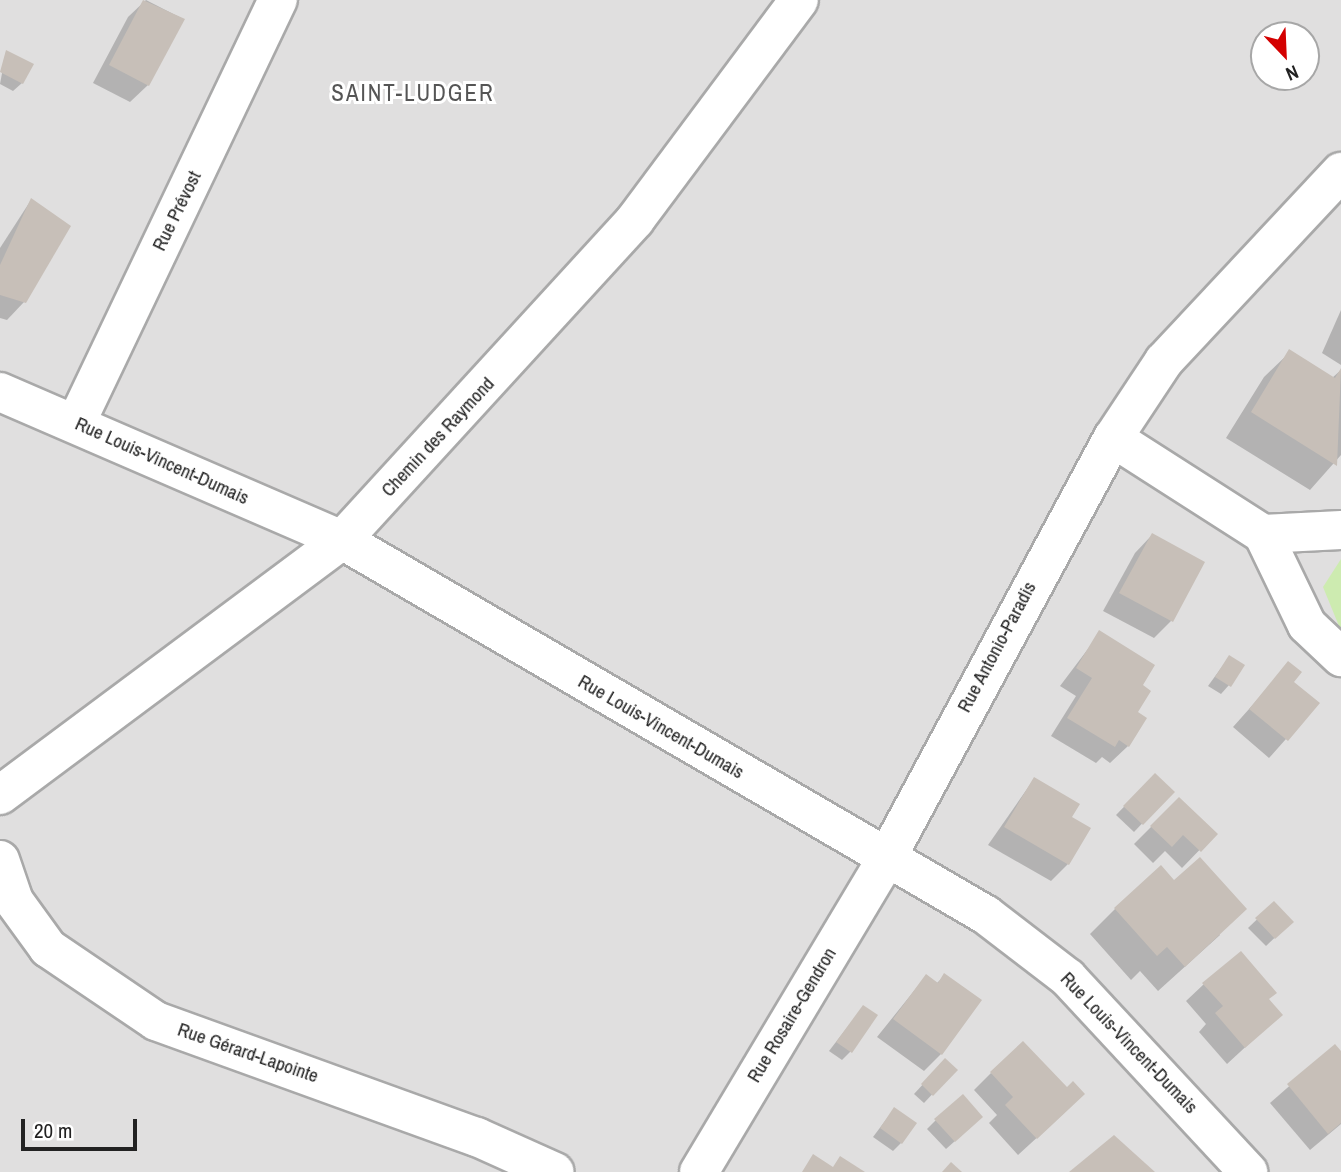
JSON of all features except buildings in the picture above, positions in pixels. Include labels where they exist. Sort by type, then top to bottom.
[{"type":"street","name":"Rue Prévost","points":[[76,423],[278,0]]},
{"type":"street","name":"Chemin des Raymond","points":[[0,795],[342,540],[635,220],[799,0]]},
{"type":"street","name":"Rue Antonio-Paradis","points":[[886,859],[1113,438],[1164,361],[1341,172]]},
{"type":"street","name":"Rue Louis-Vincent-Dumais","points":[[0,392],[342,540],[986,915],[1068,978],[1248,1172]]},
{"type":"street","points":[[1113,438],[1263,534],[1307,625],[1341,657]]},
{"type":"street","points":[[1263,534],[1341,530]]},
{"type":"street","name":"Rue Rosaire-Gendron","points":[[699,1172],[886,859]]},
{"type":"street","name":"Rue Gérard-Lapointe","points":[[0,860],[14,901],[48,948],[156,1021],[390,1104],[555,1172]]},
{"type":"shaded area","points":[[0,0],[1341,0],[1341,1172],[0,1172]]},
{"type":"green space","points":[[1341,559],[1341,631],[1323,587]]},
{"type":"district","name":"SAINT-LUDGER","points":[[413,93]]}]
